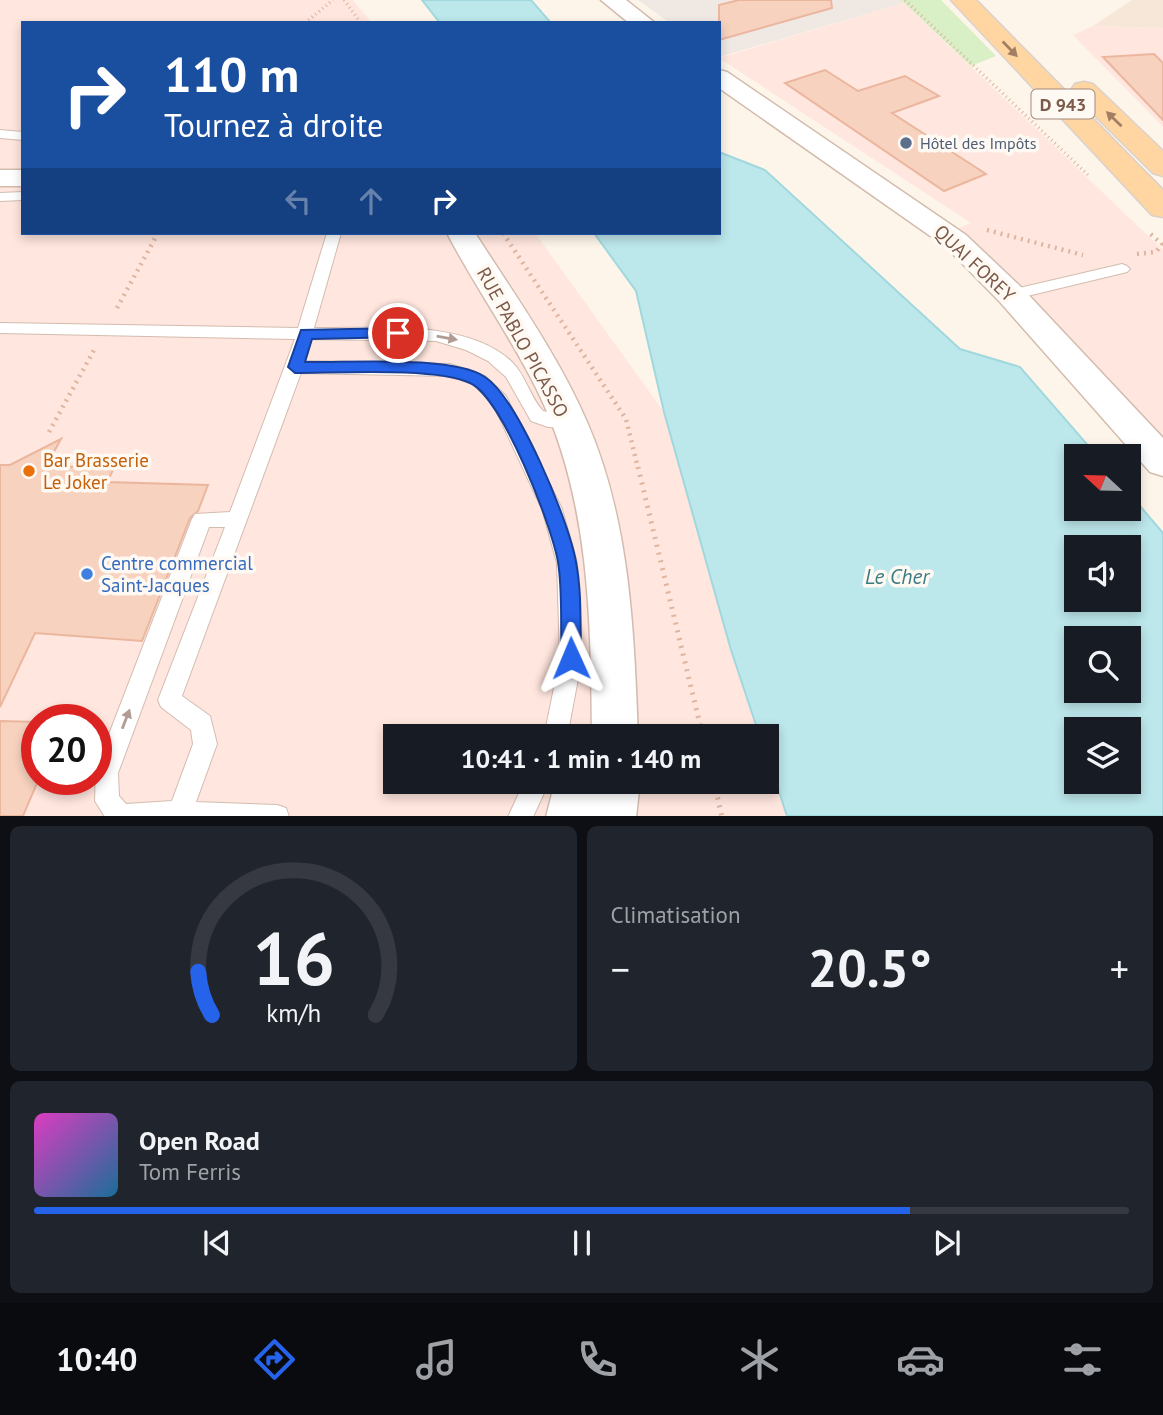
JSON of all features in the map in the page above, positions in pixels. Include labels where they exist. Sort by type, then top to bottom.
[{"type":"main road","name":"D 943","points":[[963,0],[1163,208]]},
{"type":"main road","name":"D 943","points":[[993,0],[1163,167]]},
{"type":"street","points":[[612,0],[641,21]]},
{"type":"street","name":"QUAI FOREY","points":[[721,78],[939,227],[1010,295],[1163,461]]},
{"type":"street","points":[[0,178],[21,178]]},
{"type":"street","name":"RUE PABLO PICASSO","points":[[462,235],[561,403],[579,447],[596,514],[611,596],[615,724]]},
{"type":"street","name":"RUE PABLO PICASSO","points":[[596,724],[614,661]]},
{"type":"street","points":[[570,816],[576,794]]},
{"type":"street","points":[[612,816],[615,794]]},
{"type":"lane","points":[[0,134],[21,136]]},
{"type":"lane","points":[[0,197],[21,196]]},
{"type":"lane","points":[[180,813],[205,744],[202,724],[169,700],[295,367],[333,235]]},
{"type":"lane","points":[[1010,295],[1126,262]]},
{"type":"lane","points":[[0,328],[306,334],[398,333],[465,342],[503,363],[517,379],[536,416],[547,421],[569,422]]},
{"type":"lane","points":[[295,367],[450,370],[479,380],[500,400],[552,509],[567,563],[571,658],[558,724]]},
{"type":"lane","points":[[237,520],[202,519],[106,773],[107,801],[121,816],[180,813],[253,816]]},
{"type":"lane","points":[[520,816],[531,794]]},
{"type":"path","points":[[307,21],[333,0]]},
{"type":"path","points":[[344,0],[360,21]]},
{"type":"path","points":[[905,0],[1091,177]]},
{"type":"path","points":[[939,227],[958,222],[1088,256]]},
{"type":"path","points":[[1126,262],[1156,252],[1162,244],[1141,225]]},
{"type":"path","points":[[717,794],[722,816]]},
{"type":"shaded area","points":[[0,0],[353,0],[370,21],[21,21],[21,235],[536,235],[664,412],[731,650],[756,724],[383,724],[383,794],[779,794],[779,792],[787,816],[0,816]]},
{"type":"shaded area","points":[[638,0],[901,0],[904,3],[721,56],[721,21],[667,21]]},
{"type":"shaded area","points":[[1132,0],[1163,0],[1163,28],[1093,26]]},
{"type":"shaded area","points":[[904,3],[1163,250],[1163,442],[959,228],[971,223],[721,57]]},
{"type":"shaded area","points":[[1093,26],[1163,28],[1163,127],[1073,35]]},
{"type":"green space","points":[[901,0],[941,0],[996,56],[971,66]]},
{"type":"water","points":[[422,0],[531,0],[549,21],[438,21]]},
{"type":"water","name":"Le Cher","points":[[721,153],[765,170],[960,349],[1020,367],[1087,444],[1064,444],[1064,522],[1141,522],[1141,507],[1163,533],[1163,816],[787,816],[779,792],[779,724],[756,724],[731,650],[664,412],[636,291],[595,235],[721,235]]},
{"type":"building","points":[[739,0],[831,0],[832,8],[721,39],[719,5]]},
{"type":"building","points":[[1154,54],[1163,63],[1163,120],[1103,57]]},
{"type":"building","name":"Hôtel des Impôts","points":[[825,70],[858,91],[905,76],[939,96],[892,113],[986,174],[944,191],[785,83]]},
{"type":"building","name":"Centre commercial Saint-Jacques","points":[[61,439],[46,466],[114,468],[107,482],[208,485],[198,511],[190,518],[142,641],[35,633],[0,707],[0,465],[10,465]]},
{"type":"building","points":[[0,721],[21,722],[21,795],[32,795],[23,816],[0,816]]},
{"type":"place","name":"Hôtel des Impôts","points":[[906,143]]},
{"type":"place","name":"Bar Brasserie Le Joker","points":[[29,471]]},
{"type":"place","name":"Centre commercial Saint-Jacques","points":[[87,574]]},
{"type":"route","points":[[398,333],[306,334],[295,367],[450,370],[479,380],[500,400],[552,509],[567,563],[571,604],[571,658]]}]
